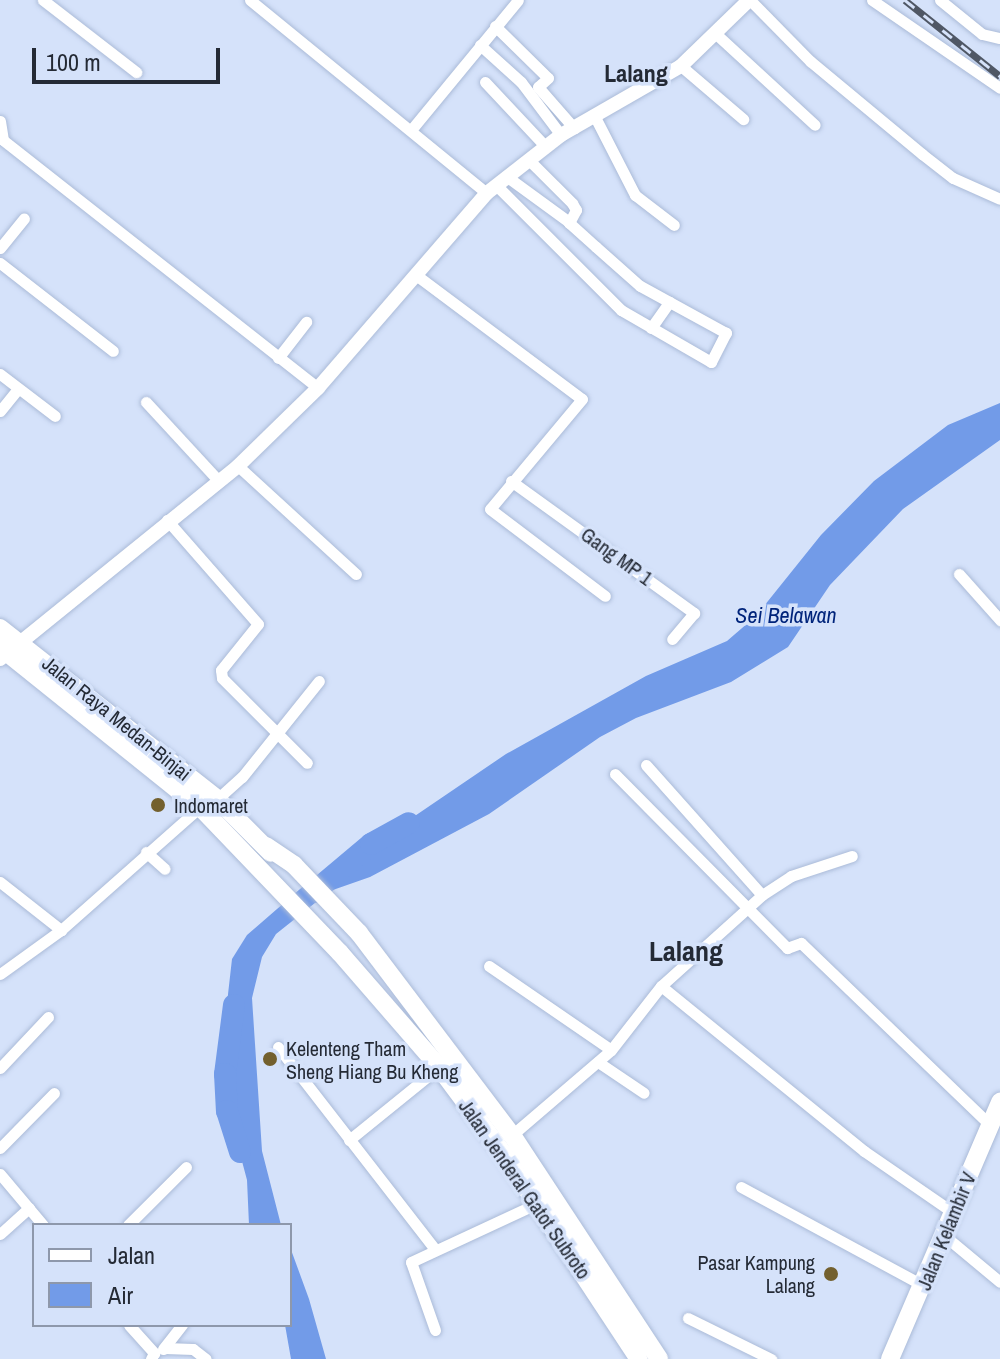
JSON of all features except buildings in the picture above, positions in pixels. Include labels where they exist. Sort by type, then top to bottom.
[{"type":"main road","name":"Jalan Raya Medan-Binjai","points":[[0,628],[8,650],[206,806],[283,871],[350,942]]},
{"type":"main road","name":"Jalan Raya Medan-Binjai","points":[[206,806],[266,846],[283,871]]},
{"type":"main road","name":"Jalan Jenderal Gatot Subroto","points":[[350,942],[382,966],[512,1135],[659,1359]]},
{"type":"main road","name":"Jalan Jenderal Gatot Subroto","points":[[350,942],[538,1203],[639,1359]]},
{"type":"main road","name":"Jalan Kelambir V","points":[[890,1359],[946,1237],[1000,1102]]},
{"type":"street","points":[[43,0],[136,72]]},
{"type":"street","points":[[250,0],[411,130],[496,185],[569,222],[640,286],[726,333],[711,362],[651,328],[602,294],[496,185]]},
{"type":"street","points":[[411,130],[518,0]]},
{"type":"street","points":[[8,650],[238,466],[318,388],[496,185],[545,146],[681,66],[750,0],[835,83],[932,162],[953,178],[1000,199]]},
{"type":"street","points":[[872,0],[1000,88]]},
{"type":"street","points":[[940,0],[982,34],[1000,38]]},
{"type":"street","points":[[495,26],[548,78],[534,90]]},
{"type":"street","points":[[716,34],[815,125]]},
{"type":"street","points":[[480,45],[534,90],[568,132]]},
{"type":"street","points":[[681,66],[743,119]]},
{"type":"street","points":[[485,82],[545,146]]},
{"type":"street","points":[[595,117],[635,195],[674,225]]},
{"type":"street","points":[[0,121],[2,140],[318,388]]},
{"type":"street","points":[[528,159],[574,206],[569,222]]},
{"type":"street","points":[[0,248],[24,218]]},
{"type":"street","points":[[0,263],[113,351]]},
{"type":"street","points":[[416,275],[582,399],[511,481],[491,513],[605,596]]},
{"type":"street","points":[[651,328],[669,302]]},
{"type":"street","points":[[278,358],[306,322]]},
{"type":"street","points":[[0,374],[55,416]]},
{"type":"street","points":[[0,411],[18,389]]},
{"type":"street","points":[[146,402],[219,481]]},
{"type":"street","points":[[238,466],[356,574]]},
{"type":"street","name":"Gang MP 1","points":[[511,481],[694,613],[672,639]]},
{"type":"street","points":[[167,520],[258,624],[220,672],[307,763]]},
{"type":"street","points":[[959,574],[1000,620]]},
{"type":"street","points":[[1,972],[61,930],[146,852],[206,806],[278,732],[319,681]]},
{"type":"street","points":[[646,765],[762,895]]},
{"type":"street","points":[[615,774],[746,909],[788,948],[801,943],[989,1124]]},
{"type":"street","points":[[146,852],[165,869]]},
{"type":"street","points":[[512,1135],[611,1050],[661,986],[762,895],[791,876],[852,856]]},
{"type":"street","points":[[0,882],[61,930]]},
{"type":"street","points":[[489,966],[611,1050]]},
{"type":"street","points":[[661,986],[864,1151],[954,1213]]},
{"type":"street","points":[[0,1068],[48,1017]]},
{"type":"street","points":[[278,1047],[434,1248]]},
{"type":"street","points":[[598,1062],[644,1093]]},
{"type":"street","points":[[349,1140],[439,1067]]},
{"type":"street","points":[[0,1148],[54,1093]]},
{"type":"street","points":[[130,1223],[186,1167]]},
{"type":"street","points":[[0,1174],[41,1223]]},
{"type":"street","points":[[741,1187],[924,1286]]},
{"type":"street","points":[[435,1330],[409,1265],[434,1248],[538,1203]]},
{"type":"street","points":[[0,1234],[29,1208]]},
{"type":"street","points":[[946,1237],[1000,1282]]},
{"type":"street","points":[[688,1318],[771,1359]]},
{"type":"street","points":[[131,1327],[157,1353]]},
{"type":"street","points":[[157,1353],[180,1327]]},
{"type":"street","points":[[157,1353],[193,1349],[206,1359]]},
{"type":"water","name":"Sei Belawan","points":[[1000,403],[1000,440],[903,509],[830,585],[788,647],[731,682],[636,718],[600,737],[489,814],[370,877],[330,891],[276,934],[262,957],[252,998],[262,1151],[280,1223],[249,1223],[247,1180],[231,1120],[227,1003],[232,959],[247,935],[315,876],[344,871],[378,841],[506,754],[646,676],[727,641],[756,616],[821,535],[874,481],[948,425]]},
{"type":"water","points":[[292,1252],[326,1359],[291,1359],[285,1327],[292,1327]]},
{"type":"waterway","name":"Sei Belawan","points":[[314,892],[371,844],[409,823]]},
{"type":"waterway","name":"Sei Belawan","points":[[234,1005],[225,1074],[227,1111],[240,1152]]},
{"type":"railway","points":[[905,0],[1000,76]]},
{"type":"place","name":"Indomaret","points":[[158,805]]},
{"type":"place","name":"Kelenteng Tham Sheng Hiang Bu Kheng","points":[[270,1059]]},
{"type":"place","name":"Pasar Kampung Lalang","points":[[831,1274]]},
{"type":"district","name":"Lalang","points":[[636,74]]},
{"type":"district","name":"Lalang","points":[[686,951]]}]
